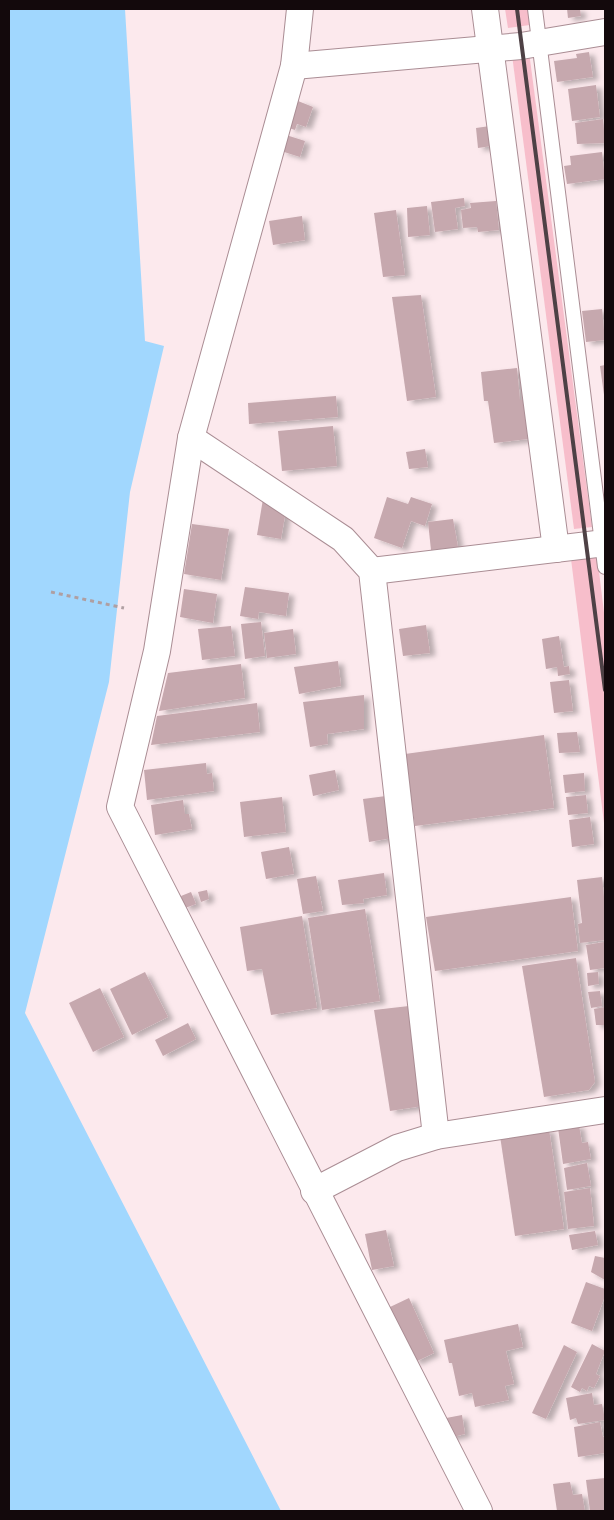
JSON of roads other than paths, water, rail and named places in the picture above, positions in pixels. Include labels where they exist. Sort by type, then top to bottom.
[{"type":"street","points":[[300,9],[294,66],[191,438],[157,651],[120,807],[314,1191],[479,1511]]},
{"type":"street","points":[[485,9],[556,549]]},
{"type":"street","points":[[294,66],[491,48],[605,32]]},
{"type":"street","points":[[191,438],[343,539],[372,571],[436,1136]]},
{"type":"street","points":[[372,571],[556,549],[604,551]]},
{"type":"street","points":[[314,1191],[397,1148],[436,1136],[605,1110]]},
{"type":"lane","points":[[535,9],[604,551]]},
{"type":"water","points":[[9,9],[125,9],[145,341],[164,346],[130,492],[109,682],[25,1013],[281,1511],[9,1511]]},
{"type":"railway","points":[[517,9],[605,690]]}]
